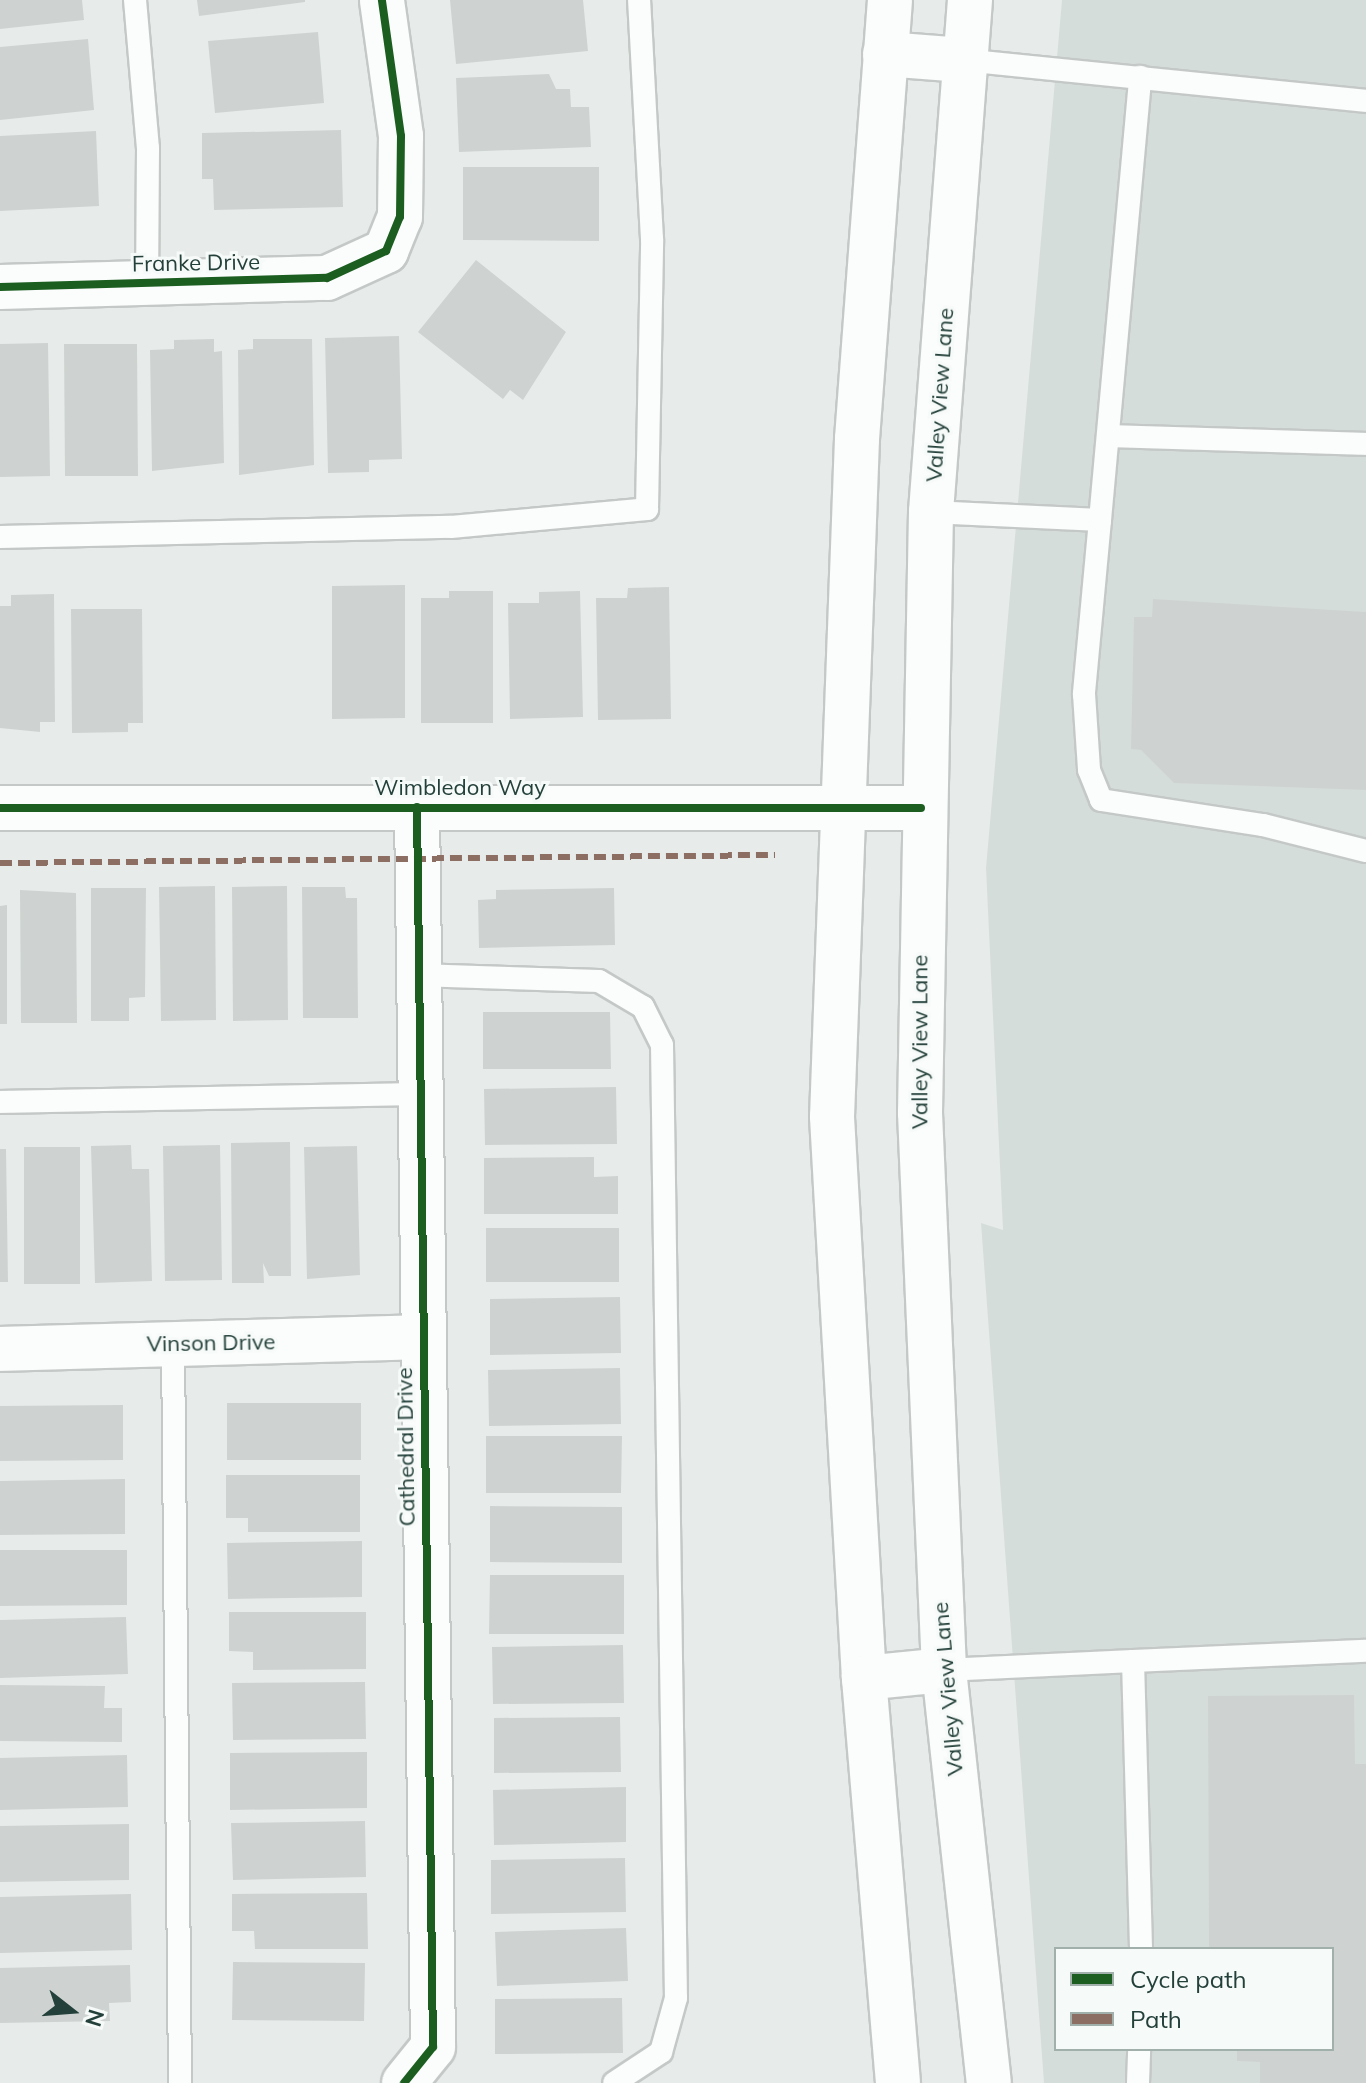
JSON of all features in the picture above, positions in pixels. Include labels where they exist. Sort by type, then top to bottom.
[{"type":"main road","name":"Franke Drive","points":[[0,287],[327,278],[386,251],[400,217],[401,136],[382,0]]},
{"type":"main road","points":[[890,0],[840,805],[832,1117],[864,1678],[898,2083]]},
{"type":"main road","name":"Valley View Lane","points":[[970,0],[963,60],[931,512],[921,808],[920,1113],[944,1670],[989,2083]]},
{"type":"main road","points":[[885,54],[963,60]]},
{"type":"main road","name":"Wimbledon Way","points":[[0,808],[840,805],[921,808]]},
{"type":"main road","name":"Cathedral Drive","points":[[412,2082],[433,2047],[417,807]]},
{"type":"main road","name":"Vinson Drive","points":[[0,1349],[422,1337]]},
{"type":"main road","points":[[864,1678],[944,1670]]},
{"type":"lane","points":[[135,0],[148,148],[147,282]]},
{"type":"lane","points":[[0,537],[451,527],[647,509],[652,239],[639,0]]},
{"type":"lane","points":[[963,60],[1366,101]]},
{"type":"lane","points":[[1140,77],[1111,436],[1084,694],[1089,770],[1101,800],[1263,825],[1366,851]]},
{"type":"lane","points":[[1111,436],[1366,444]]},
{"type":"lane","points":[[931,512],[1100,520]]},
{"type":"lane","points":[[417,975],[599,981],[643,1007],[662,1045],[676,1998],[661,2052],[614,2083]]},
{"type":"lane","points":[[0,1102],[419,1094]]},
{"type":"lane","points":[[173,1343],[180,2083]]},
{"type":"lane","points":[[944,1670],[1366,1651]]},
{"type":"lane","points":[[1133,1661],[1141,1947]]},
{"type":"lane","points":[[1138,2083],[1139,2051]]},
{"type":"shaded area","points":[[1062,0],[1366,0],[1366,2083],[1044,2083],[981,1223],[1003,1230],[986,868]]},
{"type":"building","points":[[0,0],[82,0],[84,20],[0,29]]},
{"type":"building","points":[[197,0],[305,0],[305,2],[199,16]]},
{"type":"building","points":[[450,0],[583,0],[588,51],[456,64]]},
{"type":"building","points":[[318,32],[324,103],[215,113],[208,41]]},
{"type":"building","points":[[88,39],[94,110],[0,120],[0,47]]},
{"type":"building","points":[[549,74],[556,89],[570,89],[571,107],[589,107],[591,147],[459,152],[456,78]]},
{"type":"building","points":[[341,130],[343,207],[214,210],[213,179],[202,179],[202,133]]},
{"type":"building","points":[[96,131],[99,206],[0,211],[0,136]]},
{"type":"building","points":[[463,167],[599,167],[599,241],[463,240]]},
{"type":"building","points":[[476,260],[566,332],[523,400],[510,390],[503,399],[418,332]]},
{"type":"building","points":[[399,336],[402,459],[369,460],[369,472],[328,473],[325,338]]},
{"type":"building","points":[[214,339],[214,352],[222,351],[224,463],[152,471],[150,350],[174,349],[174,340]]},
{"type":"building","points":[[253,339],[312,339],[314,465],[239,475],[238,350],[253,349]]},
{"type":"building","points":[[48,343],[50,476],[0,477],[0,344]]},
{"type":"building","points":[[64,344],[137,344],[138,476],[65,476]]},
{"type":"building","points":[[405,585],[405,718],[332,719],[332,586]]},
{"type":"building","points":[[669,587],[671,719],[598,720],[596,598],[627,598],[628,588]]},
{"type":"building","points":[[449,591],[493,591],[493,723],[421,723],[421,598],[449,598]]},
{"type":"building","points":[[580,591],[583,717],[510,719],[508,603],[539,603],[539,592]]},
{"type":"building","points":[[54,594],[55,722],[40,722],[40,732],[0,728],[0,606],[11,606],[11,595]]},
{"type":"building","points":[[1153,599],[1366,612],[1366,790],[1174,783],[1141,750],[1131,749],[1134,617],[1152,617]]},
{"type":"building","points":[[71,609],[142,609],[143,723],[128,723],[128,732],[72,733]]},
{"type":"building","points":[[215,886],[216,1020],[161,1021],[159,887]]},
{"type":"building","points":[[287,886],[288,1020],[233,1021],[232,887]]},
{"type":"building","points":[[302,887],[345,887],[346,898],[357,898],[358,1018],[303,1018]]},
{"type":"building","points":[[91,888],[146,888],[145,997],[129,998],[129,1021],[91,1021]]},
{"type":"building","points":[[614,888],[615,945],[479,948],[478,900],[496,899],[496,890]]},
{"type":"building","points":[[20,890],[76,893],[77,1023],[21,1023]]},
{"type":"building","points":[[7,905],[7,1024],[0,1024],[0,906]]},
{"type":"building","points":[[483,1012],[610,1012],[611,1069],[483,1069]]},
{"type":"building","points":[[616,1087],[617,1144],[485,1145],[484,1089]]},
{"type":"building","points":[[290,1142],[291,1276],[269,1276],[263,1263],[264,1283],[232,1283],[231,1143]]},
{"type":"building","points":[[131,1145],[132,1169],[149,1169],[152,1281],[95,1283],[91,1146]]},
{"type":"building","points":[[220,1145],[222,1280],[165,1281],[163,1146]]},
{"type":"building","points":[[357,1146],[360,1275],[307,1279],[304,1147]]},
{"type":"building","points":[[24,1147],[80,1147],[80,1284],[24,1284]]},
{"type":"building","points":[[0,1149],[6,1149],[8,1282],[0,1282]]},
{"type":"building","points":[[594,1157],[594,1177],[618,1176],[618,1214],[484,1214],[484,1158]]},
{"type":"building","points":[[486,1228],[619,1228],[619,1282],[486,1282]]},
{"type":"building","points":[[620,1297],[621,1353],[490,1355],[490,1299]]},
{"type":"building","points":[[620,1368],[621,1424],[489,1426],[488,1370]]},
{"type":"building","points":[[227,1403],[361,1403],[361,1460],[227,1460]]},
{"type":"building","points":[[123,1405],[123,1460],[0,1461],[0,1406]]},
{"type":"building","points":[[486,1436],[622,1436],[621,1493],[486,1493]]},
{"type":"building","points":[[226,1475],[360,1475],[360,1532],[248,1532],[248,1518],[226,1518]]},
{"type":"building","points":[[125,1479],[125,1534],[0,1535],[0,1481]]},
{"type":"building","points":[[490,1506],[622,1507],[622,1563],[490,1562]]},
{"type":"building","points":[[362,1541],[362,1597],[228,1599],[227,1543]]},
{"type":"building","points":[[0,1550],[127,1550],[127,1605],[0,1606]]},
{"type":"building","points":[[490,1575],[624,1575],[624,1634],[489,1634]]},
{"type":"building","points":[[229,1612],[366,1612],[366,1669],[253,1670],[253,1652],[229,1651]]},
{"type":"building","points":[[126,1617],[128,1674],[0,1678],[0,1620]]},
{"type":"building","points":[[623,1645],[624,1703],[493,1704],[492,1647]]},
{"type":"building","points":[[365,1682],[366,1739],[233,1740],[232,1683]]},
{"type":"building","points":[[0,1685],[105,1686],[104,1708],[122,1708],[122,1742],[0,1741]]},
{"type":"building","points":[[1354,1695],[1355,1764],[1366,1764],[1366,2083],[1260,2083],[1260,2062],[1237,2061],[1237,2051],[1334,2051],[1334,1947],[1209,1947],[1208,1696]]},
{"type":"building","points":[[620,1717],[621,1772],[494,1773],[494,1718]]},
{"type":"building","points":[[367,1752],[367,1808],[230,1810],[230,1753]]},
{"type":"building","points":[[127,1755],[128,1807],[0,1810],[0,1758]]},
{"type":"building","points":[[626,1787],[626,1842],[494,1845],[493,1790]]},
{"type":"building","points":[[365,1821],[366,1877],[233,1880],[231,1823]]},
{"type":"building","points":[[129,1824],[129,1880],[0,1882],[0,1826]]},
{"type":"building","points":[[625,1858],[626,1912],[491,1914],[491,1860]]},
{"type":"building","points":[[367,1893],[368,1949],[255,1949],[254,1931],[232,1931],[232,1894]]},
{"type":"building","points":[[131,1894],[132,1950],[0,1953],[0,1897]]},
{"type":"building","points":[[626,1928],[628,1981],[497,1986],[495,1932]]},
{"type":"building","points":[[233,1962],[365,1963],[364,2021],[232,2020]]},
{"type":"building","points":[[130,1965],[131,2002],[109,2003],[110,2021],[0,2023],[0,1968]]},
{"type":"building","points":[[622,1998],[623,2053],[495,2054],[495,1999]]},
{"type":"marked path","points":[[0,863],[775,855]]},
{"type":"cycle path","points":[[0,287],[327,278],[386,251],[400,217],[401,136],[382,0]]},
{"type":"cycle path","points":[[404,2083],[433,2047],[417,807]]},
{"type":"cycle path","points":[[0,808],[921,808]]}]
